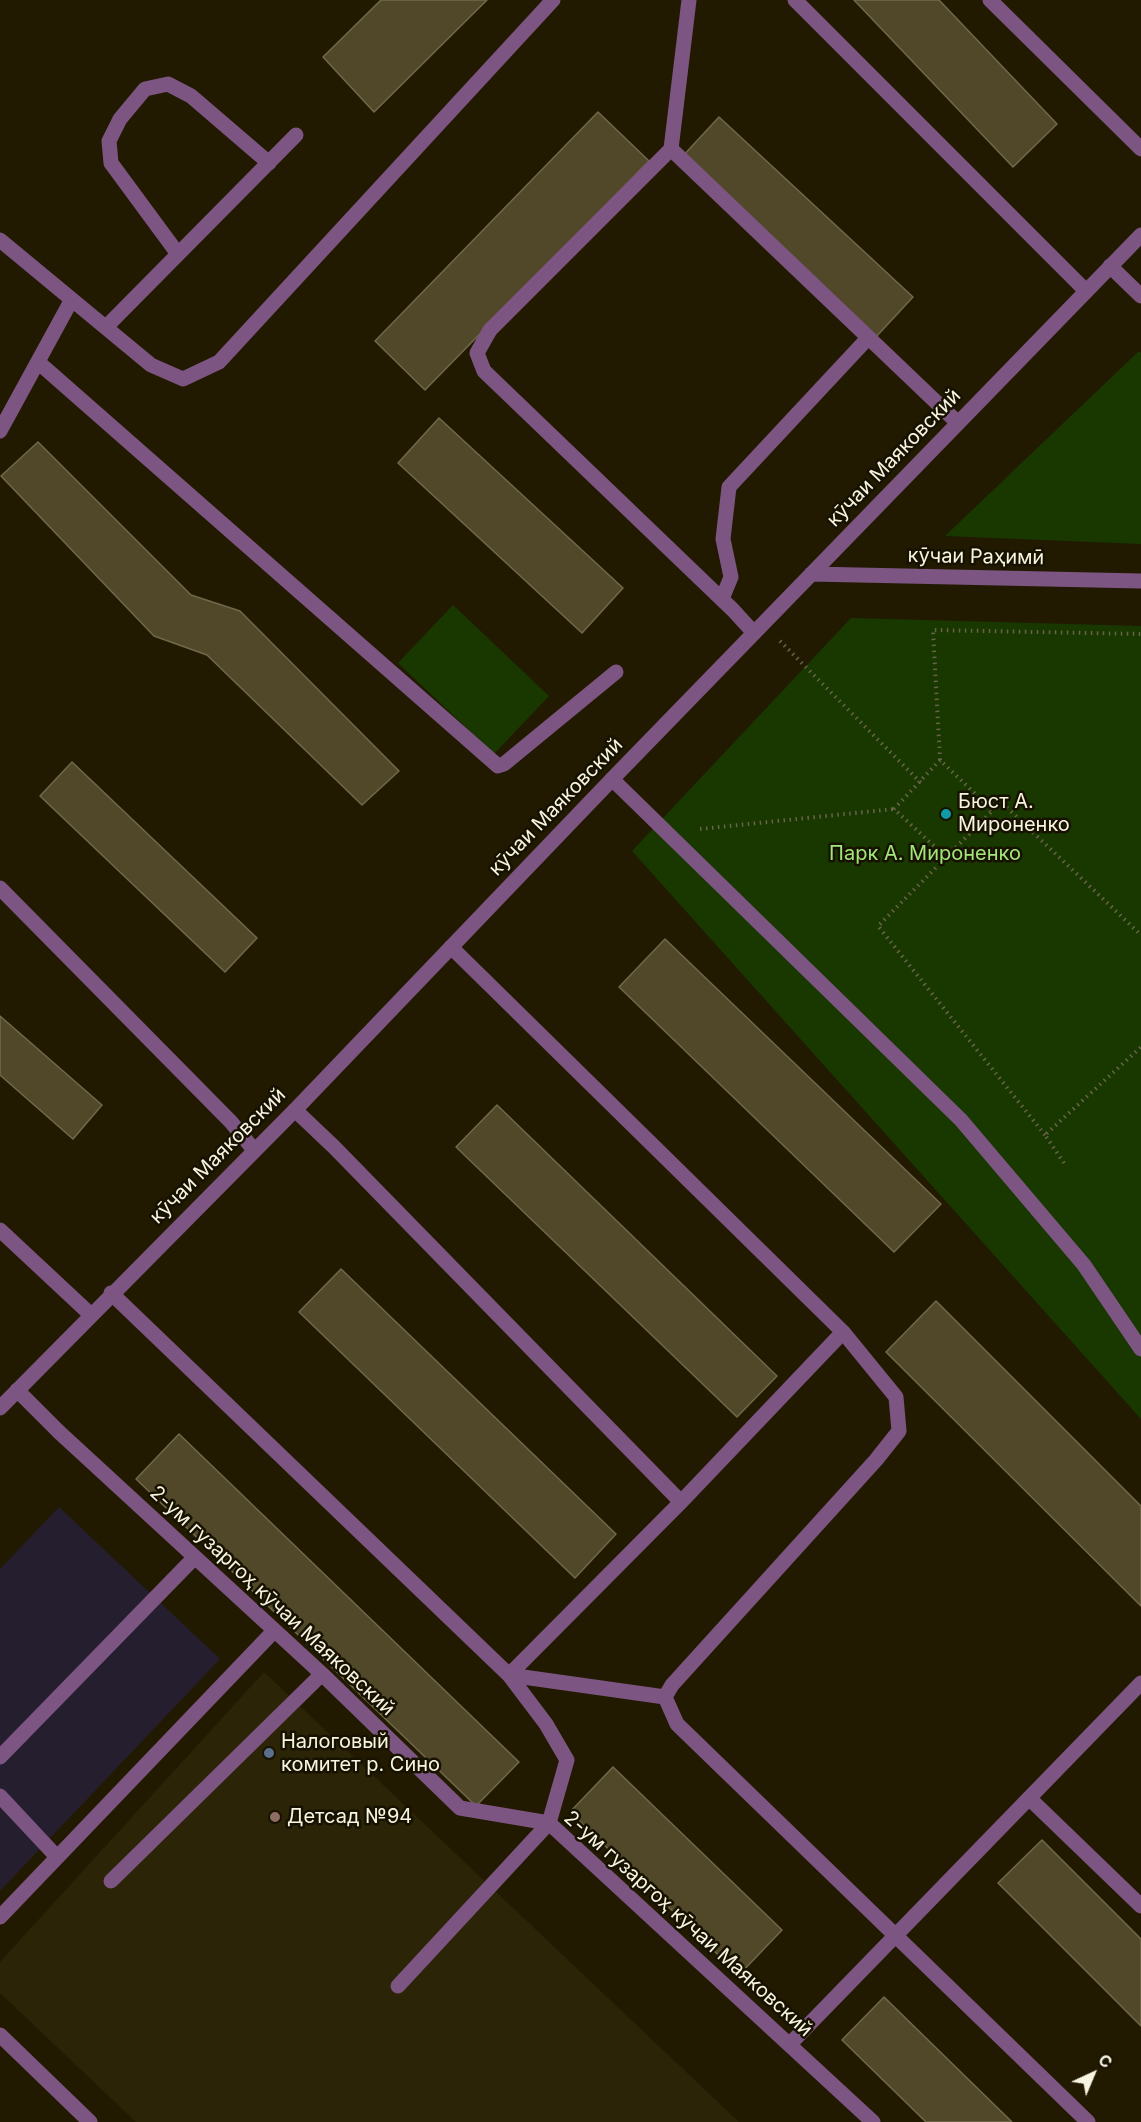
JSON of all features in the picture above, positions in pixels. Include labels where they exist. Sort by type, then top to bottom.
[{"type":"street","points":[[0,240],[151,365],[183,379],[219,362],[553,0]]},
{"type":"street","points":[[689,0],[671,149],[490,330],[477,353],[484,371],[722,599],[758,628]]},
{"type":"street","points":[[795,0],[1086,291]]},
{"type":"street","points":[[990,0],[1141,149]]},
{"type":"street","points":[[178,254],[111,163],[110,141],[120,119],[146,89],[168,84],[191,96],[269,162]]},
{"type":"street","points":[[106,327],[296,135]]},
{"type":"street","points":[[671,149],[958,423]]},
{"type":"street","name":"кӯчаи Маяковский","points":[[0,1408],[90,1314],[295,1110],[612,779],[1141,235]]},
{"type":"street","points":[[1110,266],[1141,296]]},
{"type":"street","points":[[0,430],[71,301]]},
{"type":"street","points":[[722,599],[731,577],[723,539],[729,487],[868,338]]},
{"type":"street","points":[[38,362],[498,766],[504,764],[616,672]]},
{"type":"street","name":"кӯчаи Раҳимӣ","points":[[811,574],[1141,581]]},
{"type":"street","points":[[612,779],[961,1120],[1084,1265],[1141,1349]]},
{"type":"street","points":[[0,888],[231,1122],[254,1150]]},
{"type":"street","points":[[451,947],[843,1332],[896,1397],[899,1431],[876,1460],[672,1685],[665,1697]]},
{"type":"street","points":[[295,1110],[334,1147],[681,1502]]},
{"type":"street","points":[[0,1230],[90,1314]]},
{"type":"street","points":[[111,1293],[509,1675],[546,1724],[567,1760],[549,1823],[398,1986]]},
{"type":"street","points":[[509,1675],[681,1502],[843,1332]]},
{"type":"street","name":"2-ум гузаргоҳ кӯчаи Маяковский","points":[[17,1390],[59,1432],[322,1674],[460,1808],[549,1823],[873,2122]]},
{"type":"street","points":[[0,1757],[195,1557]]},
{"type":"street","points":[[0,1917],[274,1631]]},
{"type":"street","points":[[111,1881],[322,1674]]},
{"type":"street","points":[[509,1675],[665,1697]]},
{"type":"street","points":[[790,2044],[1141,1683]]},
{"type":"street","points":[[665,1697],[677,1724],[1088,2122]]},
{"type":"street","points":[[0,1796],[57,1857]]},
{"type":"street","points":[[1029,1798],[1141,1906]]},
{"type":"street","points":[[0,2035],[90,2122]]},
{"type":"path","points":[[758,628],[921,783]]},
{"type":"path","points":[[690,830],[894,809],[921,783],[940,760],[933,630],[1141,634]]},
{"type":"path","points":[[940,760],[992,810]]},
{"type":"path","points":[[1064,1163],[1045,1135],[878,926],[1001,802],[1141,935]]},
{"type":"path","points":[[894,809],[947,858]]},
{"type":"path","points":[[1045,1135],[1141,1047]]},
{"type":"shaded area","points":[[59,1507],[220,1659],[0,1891],[0,1569]]},
{"type":"shaded area","name":"Детсад №94","points":[[264,1672],[739,2122],[136,2122],[0,1993],[0,1962]]},
{"type":"green space","points":[[1139,351],[1141,353],[1141,544],[945,536]]},
{"type":"green space","points":[[453,605],[549,696],[494,754],[398,663]]},
{"type":"green space","name":"Парк А. Мироненко","points":[[851,618],[1141,626],[1141,1419],[632,851]]},
{"type":"building","points":[[381,0],[487,0],[374,112],[323,57]]},
{"type":"building","points":[[854,0],[939,0],[1057,124],[1013,167]]},
{"type":"building","points":[[598,112],[649,161],[425,390],[375,341]]},
{"type":"building","points":[[719,117],[913,297],[875,338],[681,158]]},
{"type":"building","points":[[439,418],[623,588],[582,633],[398,463]]},
{"type":"building","points":[[38,442],[191,595],[240,611],[399,771],[362,805],[207,655],[154,636],[1,476]]},
{"type":"building","points":[[72,762],[257,938],[225,972],[40,796]]},
{"type":"building","points":[[665,939],[941,1204],[894,1252],[619,987]]},
{"type":"building","points":[[0,1016],[102,1105],[73,1139],[0,1075]]},
{"type":"building","points":[[497,1105],[777,1376],[737,1417],[456,1147]]},
{"type":"building","points":[[341,1269],[616,1534],[575,1578],[299,1312]]},
{"type":"building","points":[[936,1301],[1141,1506],[1141,1606],[886,1352]]},
{"type":"building","points":[[179,1434],[519,1762],[476,1806],[136,1479]]},
{"type":"building","points":[[613,1767],[782,1930],[739,1975],[570,1812]]},
{"type":"building","points":[[1042,1840],[1141,1939],[1141,2026],[998,1883]]},
{"type":"building","points":[[884,1997],[1012,2122],[926,2122],[842,2040]]},
{"type":"place","name":"Бюст А. Мироненко","points":[[946,814]]},
{"type":"place","name":"Налоговый комитет р. Сино","points":[[269,1753]]},
{"type":"place","name":"Детсад №94","points":[[275,1817]]}]
